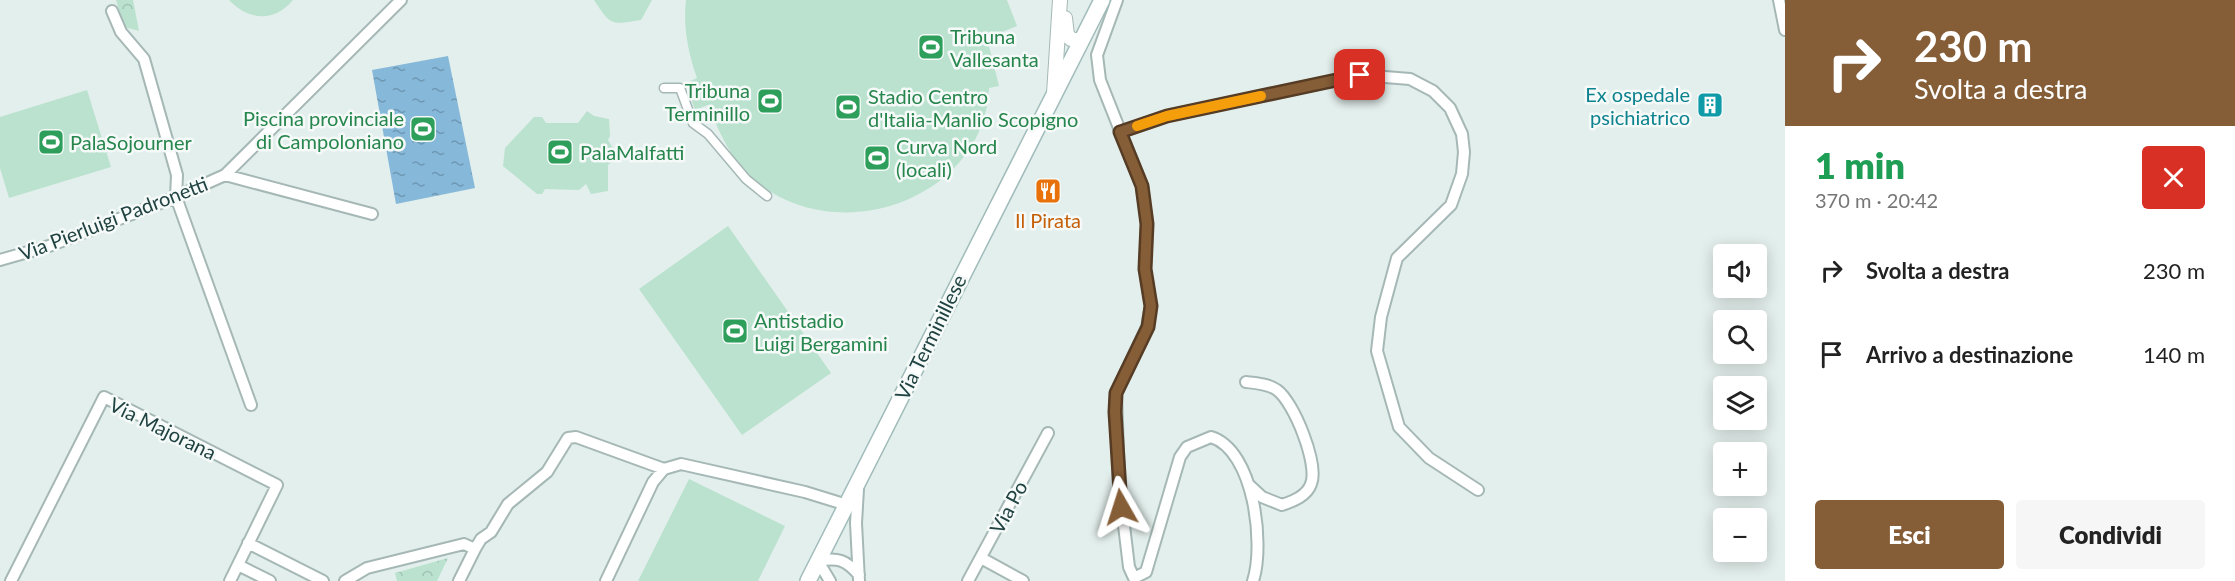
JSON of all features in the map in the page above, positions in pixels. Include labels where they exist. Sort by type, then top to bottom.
[{"type":"main road","name":"Via Terminillese","points":[[808,581],[1102,0]]},
{"type":"street","name":"Via Pierluigi Padronetti","points":[[0,260],[49,246],[176,197],[225,175],[250,153],[401,0]]},
{"type":"street","points":[[1054,94],[1060,0]]},
{"type":"street","points":[[1066,0],[1067,35],[1071,39],[1081,41]]},
{"type":"street","points":[[1117,0],[1097,55],[1100,80],[1142,186],[1147,224],[1145,269],[1151,306],[1148,327],[1116,393],[1119,484],[1126,552],[1134,578],[1146,572],[1179,457],[1187,447],[1211,437],[1223,440],[1232,450],[1247,483],[1254,506],[1259,541],[1258,563],[1253,581]]},
{"type":"street","points":[[1779,0],[1785,30]]},
{"type":"street","points":[[112,11],[121,32],[144,59],[177,175],[176,197],[251,405]]},
{"type":"street","points":[[1120,132],[1167,116],[1360,75],[1410,79],[1433,91],[1450,108],[1462,134],[1464,152],[1462,174],[1451,205],[1397,258],[1381,317],[1377,351],[1399,427],[1429,458],[1478,490]]},
{"type":"street","points":[[664,88],[680,88],[693,123],[708,134],[746,179],[766,196]]},
{"type":"street","name":"Via Pierluigi Padronetti","points":[[225,175],[372,214]]},
{"type":"street","points":[[1246,382],[1277,390],[1285,399],[1307,446],[1313,477],[1311,486],[1298,498],[1282,505],[1262,497],[1247,483]]},
{"type":"street","name":"Via Majorana","points":[[11,581],[104,396],[278,484],[230,581]]},
{"type":"street","name":"Via Po","points":[[968,581],[1048,433]]},
{"type":"street","points":[[459,581],[481,539],[491,532],[508,504],[547,472],[568,438],[576,436],[664,469]]},
{"type":"street","points":[[606,581],[653,482],[664,469],[681,464],[805,492],[847,505]]},
{"type":"street","points":[[858,483],[856,523],[859,578]]},
{"type":"street","points":[[248,543],[323,581]]},
{"type":"street","points":[[345,581],[367,568],[464,544],[475,549]]},
{"type":"street","points":[[981,558],[1023,581]]},
{"type":"street","points":[[830,581],[818,561],[841,560],[849,563],[859,578]]},
{"type":"street","points":[[238,565],[270,581]]},
{"type":"green space","points":[[116,0],[133,0],[139,31],[124,27]]},
{"type":"green space","points":[[229,0],[293,0],[278,13],[261,16],[244,12]]},
{"type":"green space","points":[[594,0],[652,0],[641,20],[617,23],[604,15]]},
{"type":"green space","name":"Stadio Centro d'Italia-Manlio Scopigno","points":[[686,0],[1007,0],[1017,26],[987,38],[999,86],[989,88],[982,124],[965,155],[940,180],[910,198],[876,209],[840,212],[804,207],[756,183],[732,154],[708,105],[695,110],[686,83],[697,78],[687,40]]},
{"type":"green space","name":"PalaSojourner","points":[[87,90],[111,167],[9,198],[0,168],[0,117]]},
{"type":"green space","name":"PalaMalfatti","points":[[587,111],[594,116],[609,119],[610,136],[608,140],[618,156],[608,165],[608,191],[591,194],[586,184],[579,190],[545,189],[542,194],[537,194],[503,166],[505,148],[534,117],[542,117],[546,123],[578,123]]},
{"type":"green space","name":"Antistadio Luigi Bergamini","points":[[728,226],[831,373],[742,435],[639,289]]},
{"type":"green space","points":[[689,479],[785,526],[758,581],[638,581]]},
{"type":"green space","points":[[448,558],[437,581],[397,581],[395,573]]},
{"type":"water","name":"Piscina provinciale di Campoloniano","points":[[448,56],[475,188],[396,204],[372,70]]},
{"type":"slow traffic","points":[[1137,126],[1167,116],[1261,96]]},
{"type":"place","name":"Tribuna Vallesanta","points":[[931,47]]},
{"type":"place","name":"Tribuna Terminillo","points":[[770,101]]},
{"type":"place","name":"Ex ospedale psichiatrico","points":[[1710,105]]},
{"type":"place","name":"Stadio Centro d'Italia-Manlio Scopigno","points":[[848,107]]},
{"type":"place","name":"Piscina provinciale di Campoloniano","points":[[423,129]]},
{"type":"place","name":"PalaSojourner","points":[[51,142]]},
{"type":"place","name":"PalaMalfatti","points":[[560,152]]},
{"type":"place","name":"Curva Nord (locali)","points":[[877,158]]},
{"type":"place","name":"Il Pirata","points":[[1048,191]]},
{"type":"place","name":"Antistadio Luigi Bergamini","points":[[735,331]]},
{"type":"route","points":[[1121,507],[1115,412],[1116,393],[1148,327],[1151,306],[1145,269],[1147,224],[1142,186],[1120,132],[1167,116],[1360,75]]}]
